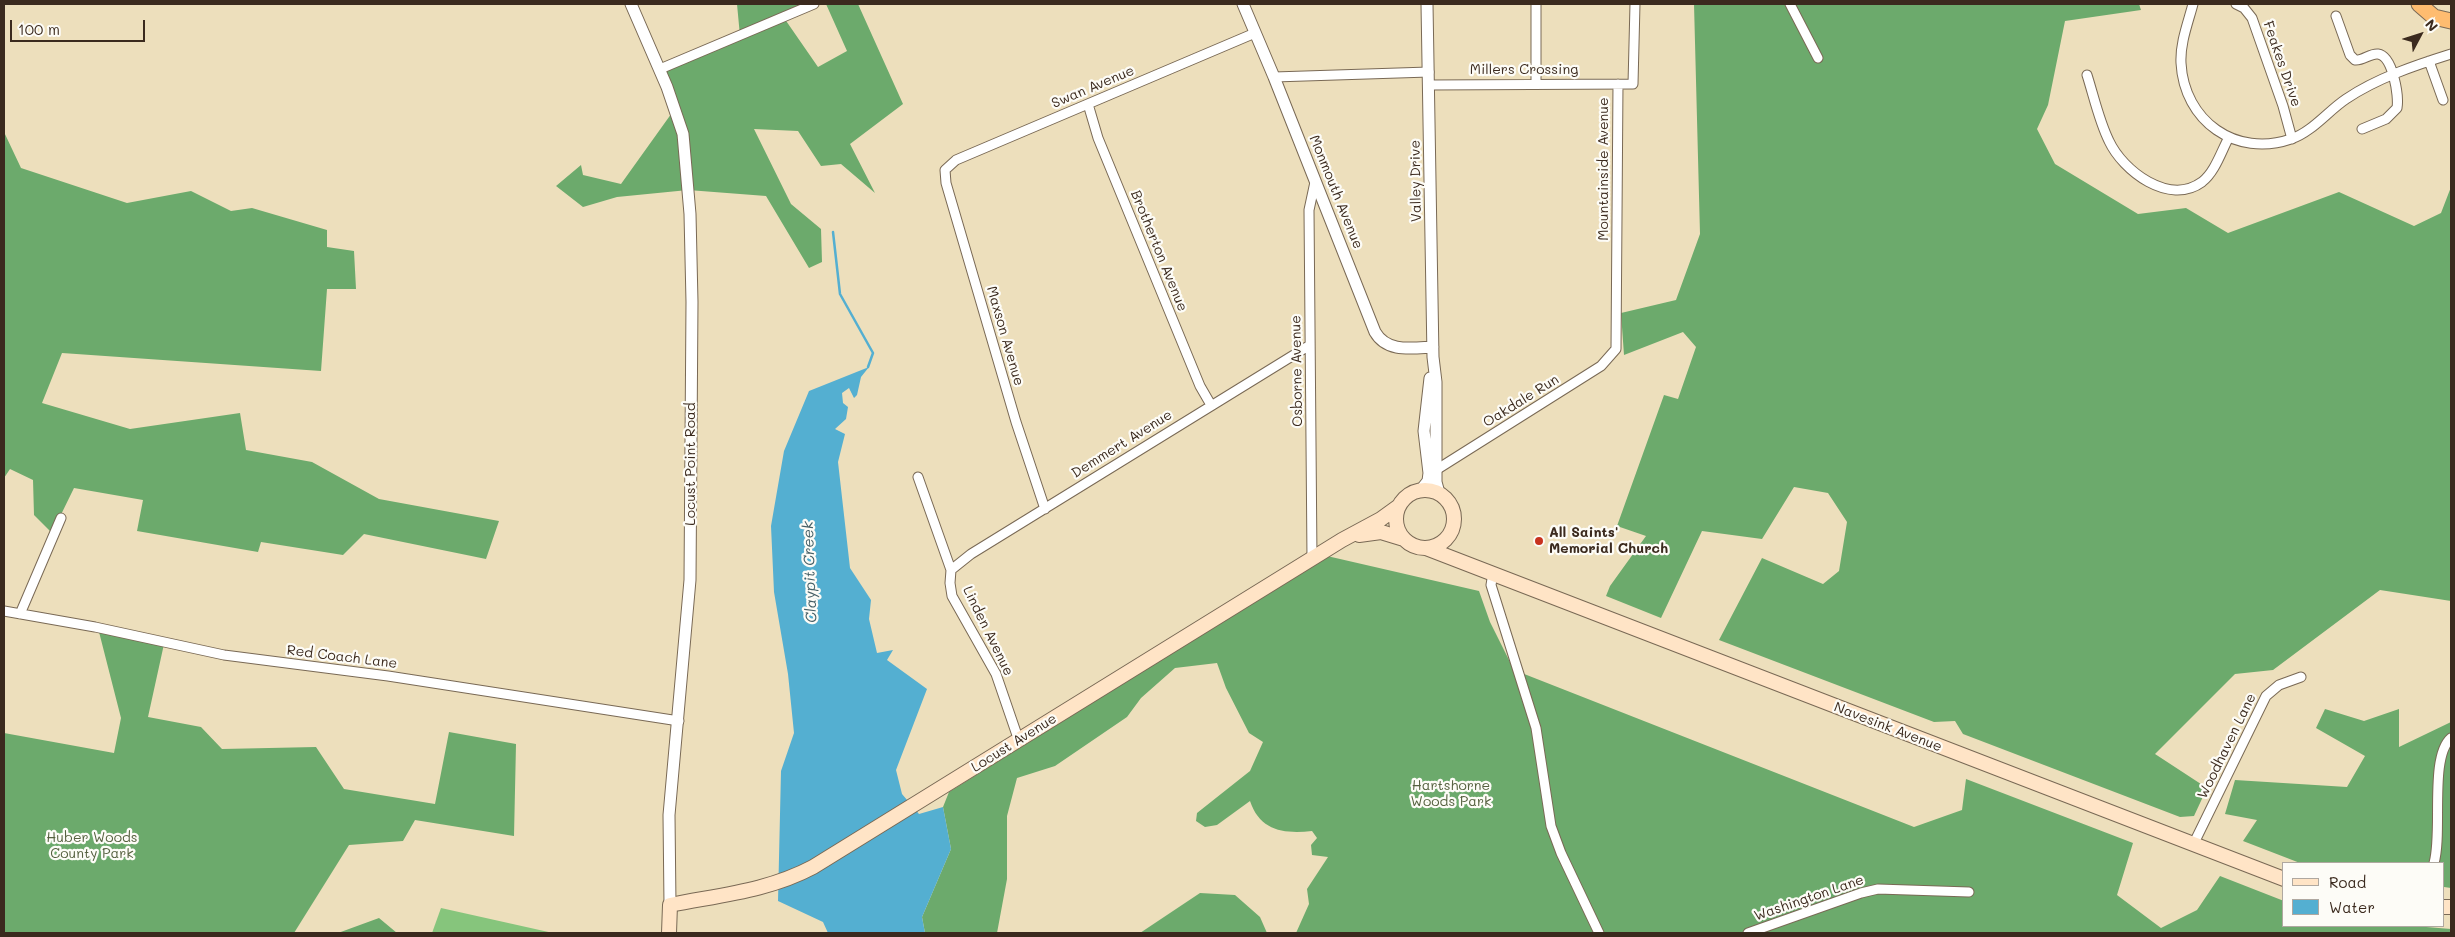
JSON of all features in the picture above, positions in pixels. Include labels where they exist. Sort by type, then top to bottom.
[{"type":"highway","points":[[2419,4],[2434,16],[2451,21]]},
{"type":"main road","points":[[1421,490],[1439,493],[1449,502],[1454,513],[1453,524],[1447,537],[1439,544],[1426,548],[1416,546],[1404,539],[1396,525],[1398,506],[1408,495],[1421,490]]},
{"type":"main road","name":"Locust Avenue","points":[[670,905],[776,884],[813,867],[1342,540],[1381,519],[1398,506]]},
{"type":"main road","name":"Locust Avenue","points":[[1342,540],[1381,532],[1404,539]]},
{"type":"main road","name":"Navesink Avenue","points":[[1447,537],[1452,551],[1492,573]]},
{"type":"main road","name":"Navesink Avenue","points":[[1426,548],[2282,878]]},
{"type":"main road","name":"Locust Point Road","points":[[669,933],[670,905]]},
{"type":"street","name":"Locust Point Road","points":[[631,4],[660,70],[683,134],[690,214],[692,302],[690,580],[669,815],[670,905]]},
{"type":"street","points":[[660,70],[814,4]]},
{"type":"street","name":"Monmouth Avenue","points":[[1243,4],[1378,336],[1387,344],[1395,347],[1433,352]]},
{"type":"street","name":"Valley Drive","points":[[1427,4],[1430,85],[1433,352],[1436,382],[1436,470],[1439,493]]},
{"type":"street","points":[[1536,4],[1536,83]]},
{"type":"street","name":"Mountainside Avenue","points":[[1616,349],[1618,84],[1633,84],[1635,4]]},
{"type":"street","points":[[1790,4],[1818,58]]},
{"type":"street","points":[[2193,4],[2183,42],[2182,76],[2191,100],[2201,116],[2217,131],[2243,144],[2272,144],[2292,139],[2367,85],[2451,54]]},
{"type":"street","name":"Feakes Drive","points":[[2236,4],[2244,8],[2252,18],[2283,106],[2292,139]]},
{"type":"street","points":[[2336,16],[2350,55],[2355,60],[2376,54],[2383,56],[2389,61],[2394,76],[2398,101],[2397,108],[2386,118],[2362,130]]},
{"type":"street","name":"Swan Avenue","points":[[945,170],[956,160],[1255,33]]},
{"type":"street","points":[[2429,61],[2443,100]]},
{"type":"street","points":[[1274,77],[1429,72]]},
{"type":"street","points":[[2087,75],[2109,141],[2123,164],[2162,190],[2185,190],[2201,183],[2210,175],[2229,137]]},
{"type":"street","name":"Millers Crossing","points":[[1430,85],[1618,84]]},
{"type":"street","name":"Brotherton Avenue","points":[[1088,104],[1098,138],[1200,386],[1211,405]]},
{"type":"street","name":"Maxson Avenue","points":[[945,170],[946,183],[1016,422],[1045,509]]},
{"type":"street","name":"Osborne Avenue","points":[[1312,559],[1309,210],[1315,182]]},
{"type":"street","name":"Demmert Avenue","points":[[951,570],[971,554],[1310,345]]},
{"type":"street","name":"Oakdale Run","points":[[1436,470],[1601,366],[1616,349]]},
{"type":"street","name":"Valley Drive","points":[[1421,490],[1429,478],[1424,430],[1433,352]]},
{"type":"street","name":"Linden Avenue","points":[[918,477],[951,570],[952,596],[996,674],[1019,741]]},
{"type":"street","points":[[20,614],[61,518]]},
{"type":"street","points":[[1492,573],[1491,586],[1536,728],[1551,826],[1560,853],[1599,933]]},
{"type":"street","name":"Red Coach Lane","points":[[4,612],[224,655],[397,677],[678,721]]},
{"type":"street","name":"Woodhaven Lane","points":[[2194,843],[2266,696],[2279,685],[2301,677]]},
{"type":"street","points":[[2434,862],[2438,847],[2439,763],[2444,746],[2451,738]]},
{"type":"street","name":"Washington Lane","points":[[1748,933],[1878,889],[1969,892]]},
{"type":"green space","points":[[737,4],[812,4],[782,15],[818,67],[847,51],[826,4],[858,4],[903,104],[850,144],[875,193],[841,164],[821,166],[798,131],[754,129],[791,204],[821,229],[822,262],[809,268],[766,196],[688,190],[617,197],[583,207],[556,186],[581,165],[583,175],[621,184],[674,110],[661,72],[740,36]]},
{"type":"green space","points":[[1694,4],[2139,4],[2141,10],[2065,21],[2048,105],[2037,129],[2055,164],[2138,214],[2186,208],[2228,233],[2339,192],[2414,226],[2441,213],[2451,187],[2451,601],[2380,590],[2273,670],[2235,674],[2155,754],[2207,788],[2194,816],[2180,817],[1963,734],[1955,721],[1934,722],[1719,640],[1762,558],[1823,584],[1839,571],[1847,522],[1828,493],[1794,487],[1762,539],[1702,531],[1661,618],[1606,596],[1610,586],[1646,536],[1617,526],[1664,395],[1678,399],[1696,347],[1683,332],[1624,355],[1621,313],[1676,300],[1700,234]]},
{"type":"green space","points":[[4,132],[21,168],[127,203],[191,191],[231,211],[252,208],[327,230],[327,247],[354,251],[356,289],[327,289],[321,371],[62,353],[42,403],[130,429],[240,413],[246,450],[312,462],[379,499],[499,521],[486,559],[364,534],[343,555],[261,542],[258,552],[137,531],[143,500],[74,488],[52,533],[34,515],[33,480],[10,469],[4,478]]},
{"type":"green space","name":"Hartshorne Woods Park","points":[[1327,556],[1479,591],[1490,622],[1514,670],[1914,827],[1962,810],[1966,779],[2133,843],[2117,895],[2161,928],[2197,910],[2220,876],[2282,900],[2282,927],[2426,927],[2451,929],[2451,933],[1296,933],[1309,904],[1307,889],[1328,857],[1312,855],[1311,845],[1317,838],[1312,831],[1292,832],[1274,828],[1260,819],[1250,801],[1217,825],[1205,827],[1196,821],[1197,813],[1250,771],[1263,742],[1249,733],[1226,688],[1217,663],[1175,668],[1141,698],[1127,717],[1055,766],[1017,778],[1007,816],[1007,879],[997,933],[925,933],[922,917],[951,849],[943,807],[949,792]]},
{"type":"green space","name":"Huber Woods County Park","points":[[98,628],[164,644],[148,717],[201,727],[222,749],[316,747],[344,789],[435,804],[449,732],[516,744],[514,836],[415,820],[403,841],[349,845],[294,933],[4,933],[4,733],[114,753],[121,718]]},
{"type":"green space","points":[[2325,709],[2364,721],[2399,709],[2399,747],[2451,722],[2451,888],[2445,887],[2445,862],[2297,862],[2243,841],[2257,820],[2225,814],[2235,780],[2347,787],[2365,756],[2316,728]]},
{"type":"green space","points":[[1200,893],[1235,895],[1260,917],[1267,933],[1140,933]]},
{"type":"green space","points":[[441,908],[553,933],[432,933]]},
{"type":"green space","points":[[379,918],[397,933],[338,933]]},
{"type":"water","points":[[869,367],[861,377],[857,395],[854,398],[849,388],[842,393],[843,403],[848,407],[846,419],[835,429],[845,434],[838,462],[850,568],[871,600],[869,619],[877,653],[893,650],[887,660],[927,689],[896,770],[902,794],[919,814],[943,807],[951,849],[922,917],[925,933],[828,933],[823,922],[778,901],[781,771],[794,733],[788,674],[774,592],[771,526],[784,451],[809,391]]},
{"type":"waterway","name":"Claypit Creek","points":[[833,232],[840,294],[873,353],[868,367]]},
{"type":"place","name":"All Saints' Memorial Church","points":[[1539,541]]}]
